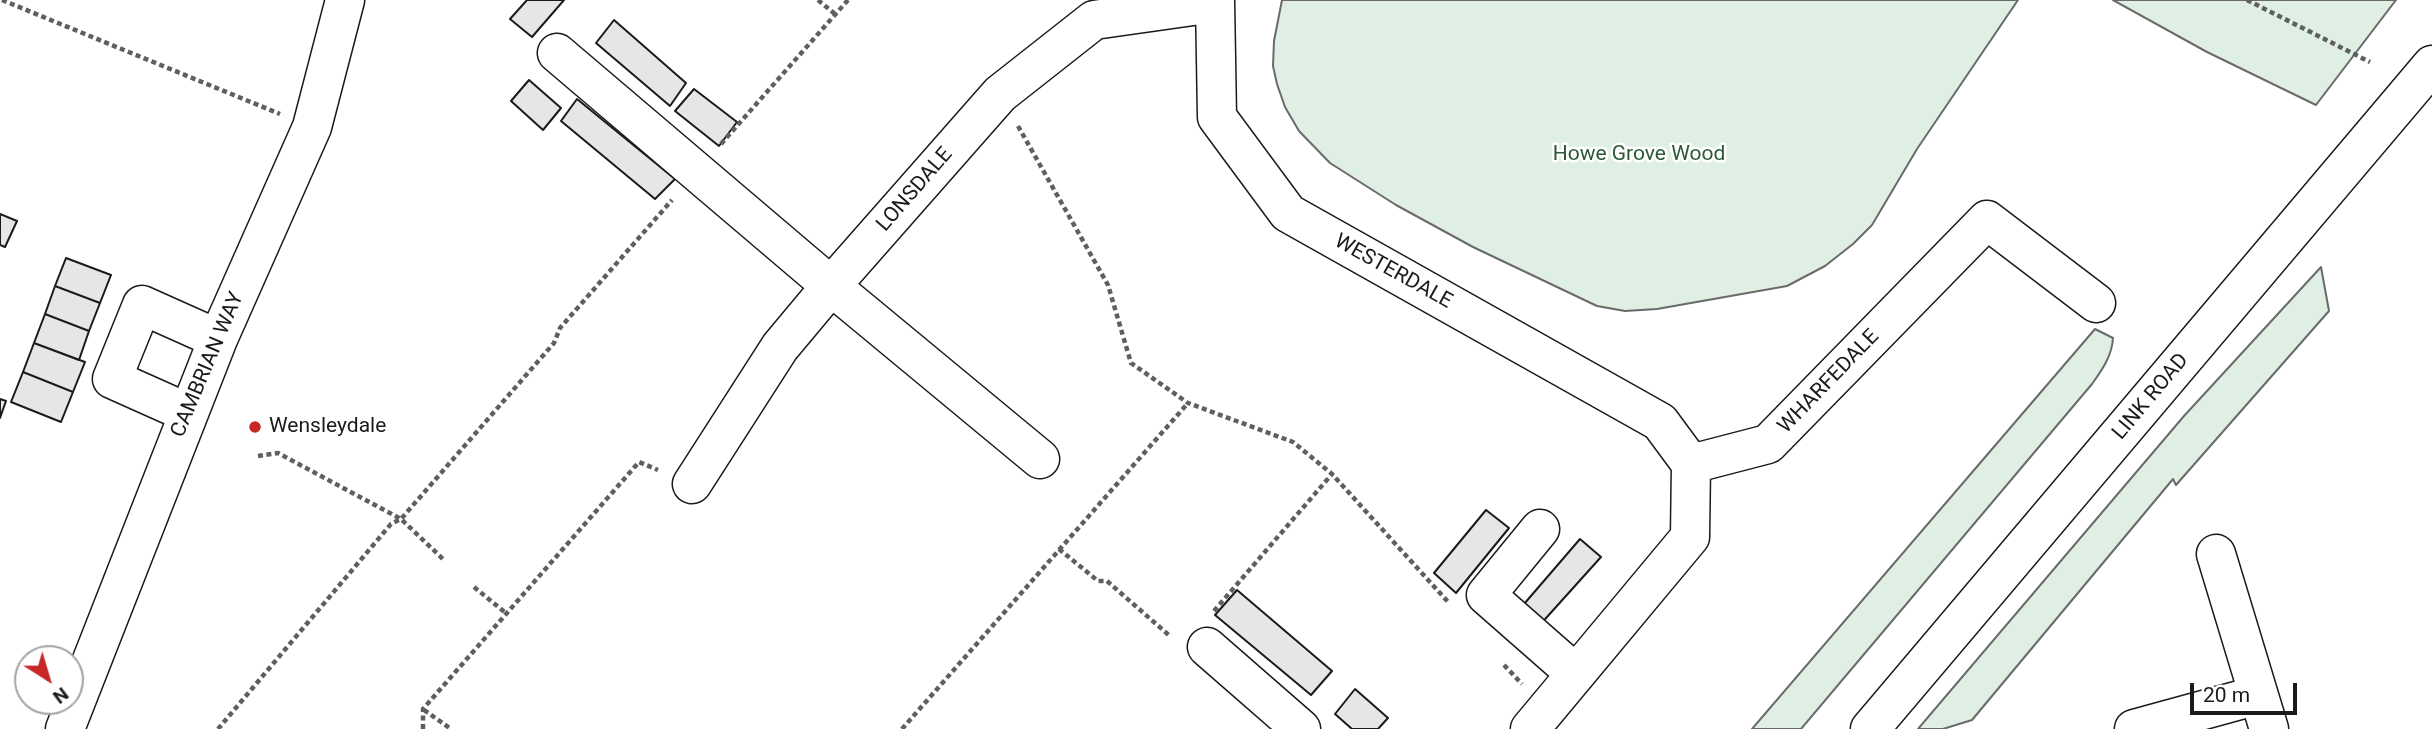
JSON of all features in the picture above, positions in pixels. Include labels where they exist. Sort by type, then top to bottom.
[{"type":"street","name":"CAMBRIAN WAY","points":[[65,729],[218,339],[312,127],[345,0]]},
{"type":"street","name":"LONSDALE","points":[[692,484],[780,347],[1000,94],[1094,20],[1214,1]]},
{"type":"street","name":"WESTERDALE","points":[[1214,1],[1217,117],[1288,213],[1660,422],[1691,464]]},
{"type":"street","points":[[557,53],[1040,459]]},
{"type":"street","name":"LINK ROAD","points":[[1870,729],[2432,65]]},
{"type":"street","name":"WHARFEDALE","points":[[1691,464],[1768,444],[1987,220],[2096,303]]},
{"type":"street","points":[[188,413],[112,379],[137,317],[142,305],[218,339]]},
{"type":"street","points":[[1538,720],[1690,537],[1691,464]]},
{"type":"street","points":[[1540,529],[1486,595],[1576,674]]},
{"type":"street","points":[[2134,729],[2264,712],[2216,554]]},
{"type":"street","points":[[1207,647],[1301,729]]},
{"type":"path","points":[[2,0],[312,127]]},
{"type":"path","points":[[818,0],[835,14]]},
{"type":"path","points":[[218,729],[391,524],[401,519],[554,342],[560,328],[848,0]]},
{"type":"path","points":[[2246,0],[2370,62]]},
{"type":"path","points":[[1000,94],[1108,285],[1131,363],[1188,403],[1293,442],[1332,474],[1453,607]]},
{"type":"path","points":[[902,729],[1188,403]]},
{"type":"path","points":[[258,456],[278,453],[401,519],[444,560]]},
{"type":"path","points":[[423,729],[424,709],[639,462],[692,484]]},
{"type":"path","points":[[1059,550],[1098,581],[1107,581],[1180,644],[1207,647],[1211,614],[1332,474]]},
{"type":"path","points":[[474,587],[507,614]]},
{"type":"path","points":[[1499,659],[1538,720]]},
{"type":"path","points":[[424,709],[451,729]]},
{"type":"green space","name":"Howe Grove Wood","points":[[1282,0],[2018,0],[1917,149],[1872,225],[1853,244],[1825,266],[1787,286],[1657,309],[1625,311],[1597,306],[1473,247],[1396,205],[1330,163],[1299,131],[1285,107],[1277,84],[1273,66],[1274,41]]},
{"type":"green space","points":[[2113,0],[2396,0],[2316,105],[2207,52]]},
{"type":"green space","points":[[2321,267],[2329,311],[2176,485],[2173,479],[1972,720],[1943,729],[1918,729],[2184,416]]},
{"type":"green space","points":[[2095,329],[2113,338],[2109,357],[2092,384],[1801,729],[1752,729]]},
{"type":"building","points":[[527,0],[564,0],[532,37],[510,19]]},
{"type":"building","points":[[614,20],[686,83],[670,106],[596,43]]},
{"type":"building","points":[[529,80],[561,108],[543,130],[511,101]]},
{"type":"building","points":[[694,89],[737,122],[719,146],[675,111]]},
{"type":"building","points":[[577,99],[675,179],[655,199],[561,121]]},
{"type":"building","points":[[0,214],[17,221],[5,247],[0,245]]},
{"type":"building","points":[[66,258],[111,275],[100,303],[55,286]]},
{"type":"building","points":[[55,286],[100,303],[89,331],[45,314]]},
{"type":"building","points":[[45,314],[89,331],[79,360],[34,343]]},
{"type":"building","points":[[34,343],[85,362],[73,392],[23,372]]},
{"type":"building","points":[[23,372],[73,392],[61,422],[11,402]]},
{"type":"building","points":[[0,399],[6,401],[0,418]]},
{"type":"building","points":[[1486,510],[1509,528],[1456,593],[1434,573]]},
{"type":"building","points":[[1580,539],[1601,557],[1538,627],[1518,611]]},
{"type":"building","points":[[1237,590],[1332,671],[1311,695],[1215,615]]},
{"type":"building","points":[[1355,689],[1388,718],[1378,729],[1352,729],[1335,714]]},
{"type":"place","name":"Wensleydale","points":[[255,427]]}]
